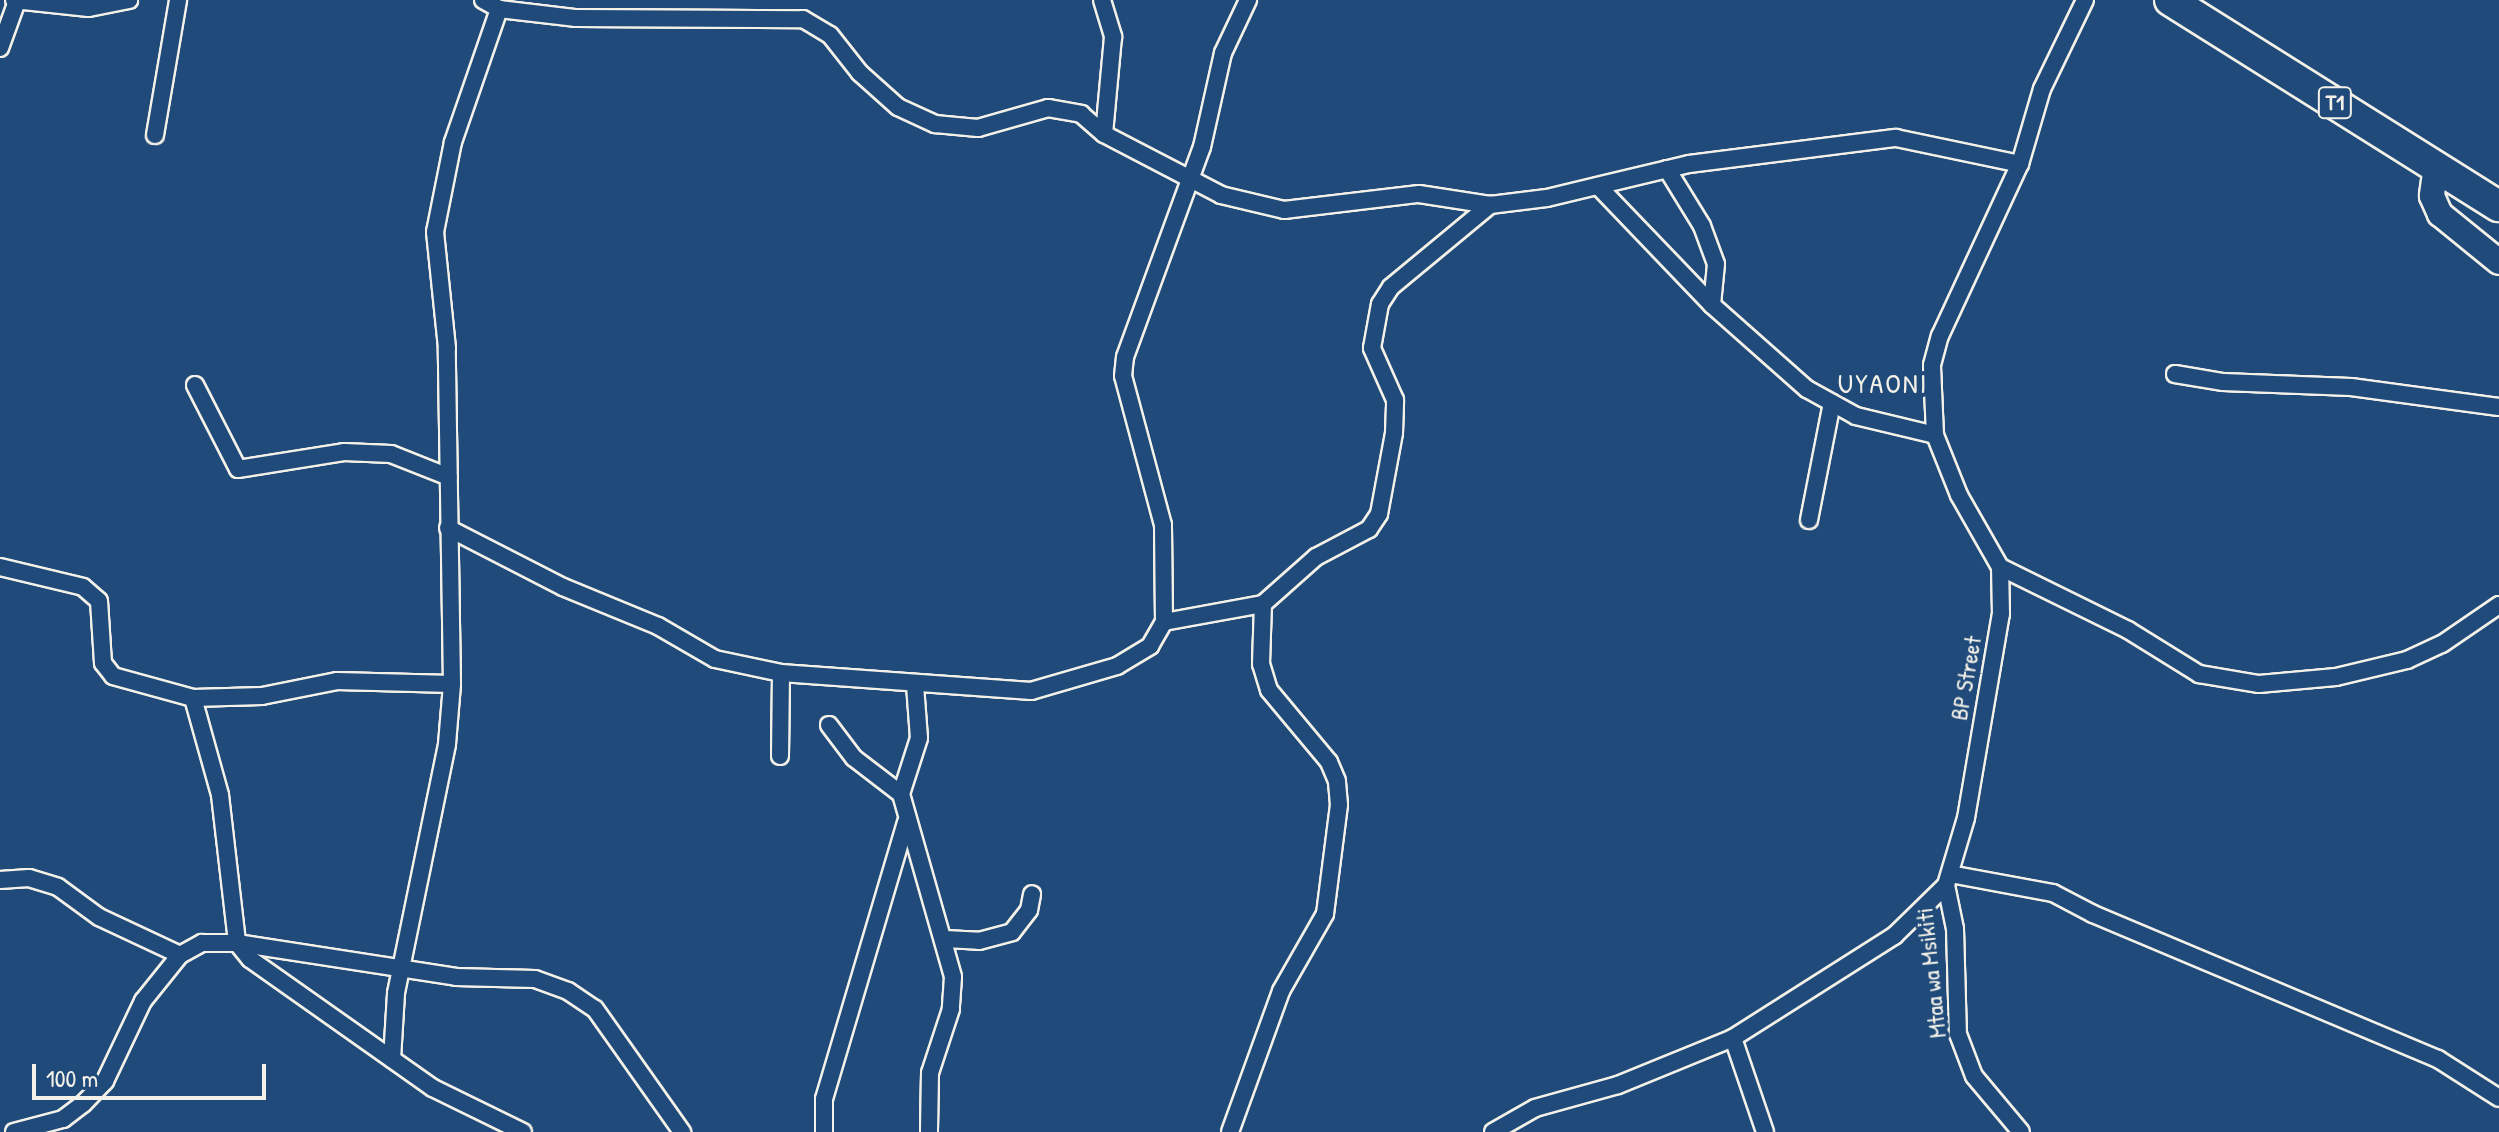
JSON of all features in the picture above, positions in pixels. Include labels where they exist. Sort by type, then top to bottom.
[{"type":"highway","name":"T1","points":[[2170,0],[2499,206]]},
{"type":"street","points":[[0,48],[16,0],[89,8],[129,0]]},
{"type":"street","points":[[155,135],[178,0]]},
{"type":"street","points":[[483,0],[499,9],[576,18],[803,19],[830,35],[860,73],[898,107],[935,124],[978,128],[1048,108],[1081,114],[1104,134],[1170,165],[1189,180],[1221,195],[1284,210],[1419,194],[1490,205],[1598,186],[1667,169],[1896,138],[2020,164]]},
{"type":"street","points":[[576,18],[580,0]]},
{"type":"street","points":[[1102,0],[1113,37],[1104,134]]},
{"type":"street","points":[[448,528],[563,587],[658,626],[715,659],[781,673],[1031,691],[1117,666],[1150,646],[1164,622],[1163,525],[1123,376],[1125,357],[1202,147],[1223,53],[1248,0]]},
{"type":"street","name":"BP Street","points":[[1493,1132],[1535,1108],[1618,1085],[1733,1038],[1894,936],[1948,880],[1966,818],[2001,614],[2000,567],[1959,495],[1935,435],[1932,365],[1940,336],[2020,164],[2042,89],[2085,0]]},
{"type":"street","points":[[392,1059],[401,969],[447,744],[452,684],[447,348],[435,232],[448,157],[499,9]]},
{"type":"street","points":[[2436,166],[2432,196],[2440,214],[2499,262]]},
{"type":"street","points":[[1667,169],[1702,226],[1716,264],[1712,305]]},
{"type":"street","points":[[1598,186],[1712,305],[1779,367],[1856,416],[1935,435]]},
{"type":"street","points":[[1164,622],[1263,604],[1316,557],[1369,529],[1379,514],[1395,400],[1372,348],[1380,304],[1391,287],[1490,205]]},
{"type":"street","points":[[2175,374],[2223,382],[2351,387],[2499,407]]},
{"type":"street","points":[[195,385],[238,469],[344,452],[391,454],[449,477]]},
{"type":"street","points":[[1809,520],[1832,403]]},
{"type":"street","points":[[0,567],[83,587],[99,601],[103,663],[113,676],[193,698],[262,696],[337,681],[452,684]]},
{"type":"street","points":[[2000,567],[2128,630],[2199,674],[2259,684],[2336,677],[2407,660],[2442,644],[2499,605]]},
{"type":"street","points":[[1230,1132],[1281,991],[1325,914],[1339,805],[1337,781],[1329,762],[1269,690],[1261,664],[1263,604]]},
{"type":"street","points":[[780,756],[781,673]]},
{"type":"street","points":[[915,685],[919,738],[901,794],[945,939],[953,977],[951,1009],[930,1073],[929,1132]]},
{"type":"street","points":[[193,698],[220,795],[237,943],[250,959],[433,1088],[523,1132]]},
{"type":"street","points":[[829,725],[854,758],[901,794]]},
{"type":"street","points":[[824,1132],[824,1099],[907,820]]},
{"type":"street","points":[[0,880],[29,878],[58,887],[99,917],[180,955]]},
{"type":"street","points":[[1948,880],[2053,893],[2108,921],[2438,1059],[2499,1098]]},
{"type":"street","name":"Mtaa wa Msikiti","points":[[1948,880],[1955,929],[1958,1034],[1974,1076],[2021,1132]]},
{"type":"street","points":[[945,939],[979,941],[1012,932],[1029,910],[1032,894]]},
{"type":"street","points":[[14,1132],[63,1119],[105,1081],[143,1001],[180,955],[202,943],[237,943],[401,969],[535,979],[568,991],[595,1009],[682,1132]]},
{"type":"street","points":[[1733,1038],[1765,1132]]},
{"type":"district","name":"UYAONI","points":[[1883,383]]}]
